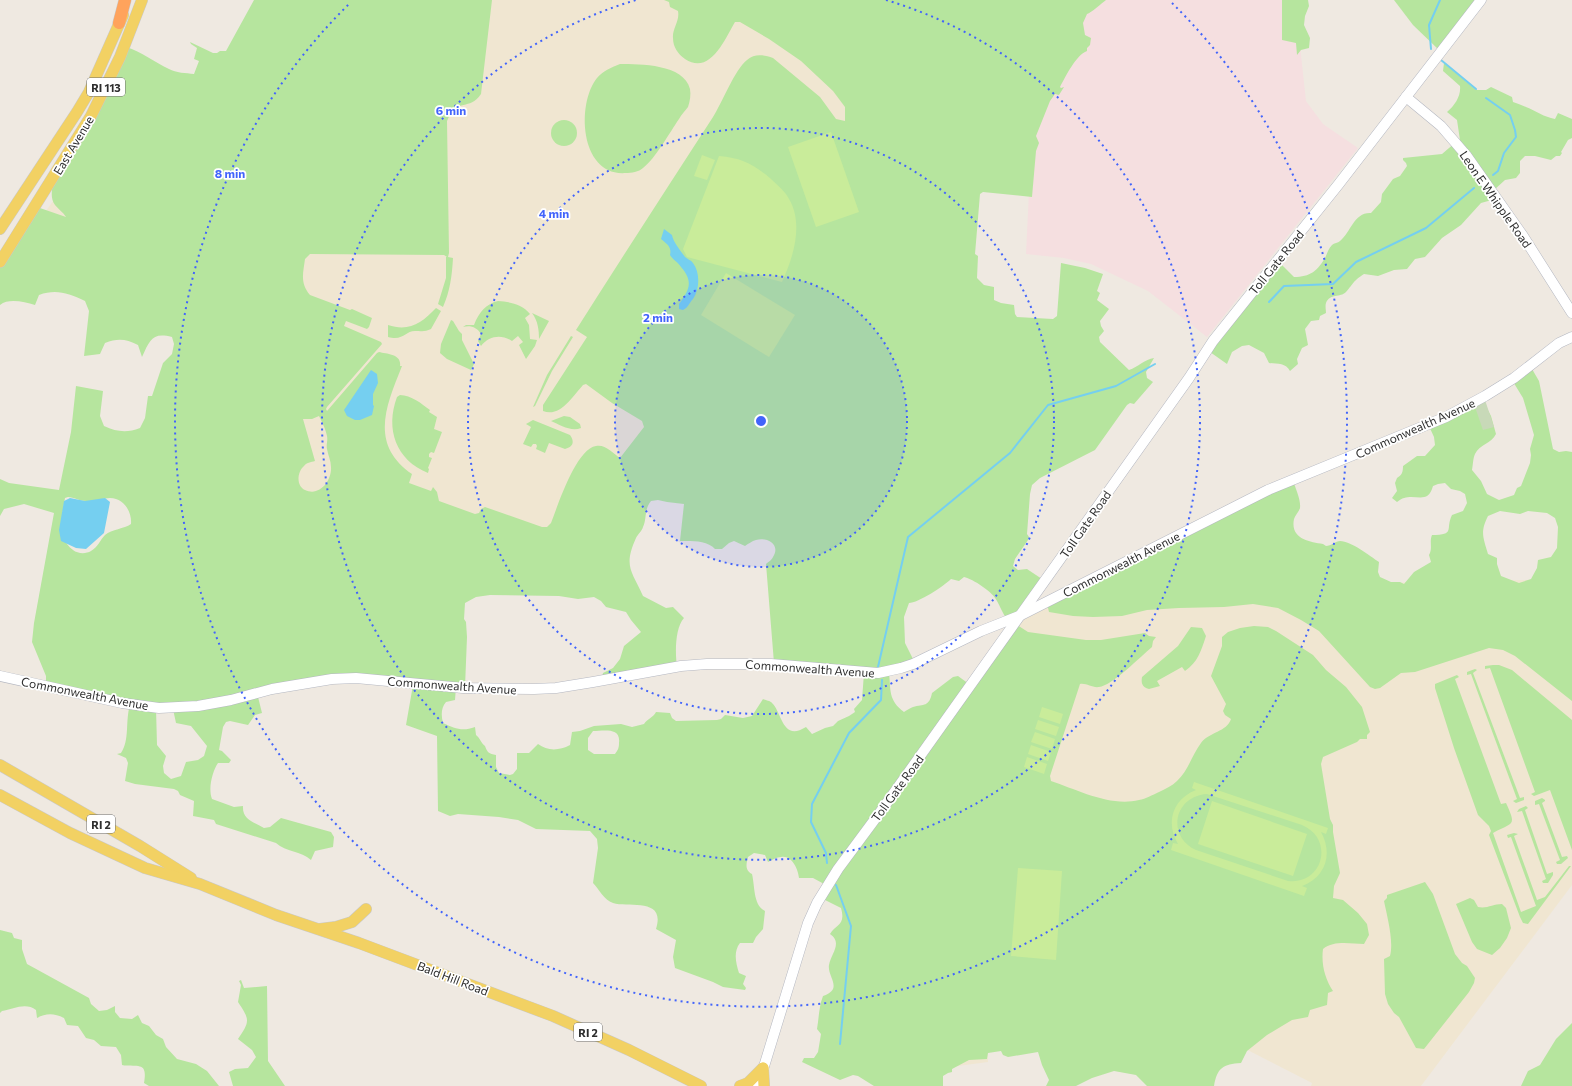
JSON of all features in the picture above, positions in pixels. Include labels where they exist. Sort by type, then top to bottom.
[{"type":"highway","points":[[119,23],[125,0]]},
{"type":"main road","name":"East Avenue","points":[[0,228],[89,92],[129,0]]},
{"type":"main road","name":"East Avenue","points":[[0,262],[91,116],[112,75],[142,0]]},
{"type":"main road","name":"Bald Hill Road","points":[[0,765],[140,846],[200,884]]},
{"type":"main road","name":"Bald Hill Road","points":[[0,795],[70,833],[145,868],[200,884],[276,915],[359,943],[553,1016],[630,1050],[700,1086]]},
{"type":"main road","points":[[317,929],[336,927],[352,922],[366,909]]},
{"type":"main road","points":[[740,1086],[748,1082],[763,1068]]},
{"type":"main road","points":[[763,1068],[764,1086]]},
{"type":"street","name":"Toll Gate Road","points":[[758,1086],[805,932],[817,903],[826,887],[1185,384],[1213,341],[1481,0]]},
{"type":"street","name":"Leon E Whipple Road","points":[[1406,97],[1441,126],[1466,155],[1523,236],[1572,312]]},
{"type":"street","name":"Commonwealth Avenue","points":[[0,676],[122,703],[159,708],[213,704],[272,688],[332,679],[356,678],[463,688],[534,689],[593,682],[681,666],[737,663],[771,664],[878,673],[913,664],[981,631],[1019,616],[1268,490],[1446,417],[1514,378],[1559,343],[1572,337]]},
{"type":"shaded area","points":[[488,0],[694,0],[769,22],[868,128],[833,392],[553,549],[312,521],[257,470],[353,364],[35,226],[56,197],[301,257],[442,128]]},
{"type":"shaded area","points":[[1096,0],[1295,0],[1306,101],[1323,124],[1358,148],[1207,337],[1148,291],[1091,264],[1064,258],[1026,254],[1032,129],[1061,46]]},
{"type":"shaded area","points":[[1285,491],[1286,585],[1572,579],[1572,885],[1421,1086],[1311,1086],[1312,1083],[1230,1041],[987,1049],[988,1062],[890,1075],[902,789],[1024,618]]},
{"type":"green space","points":[[254,0],[492,0],[481,94],[472,102],[459,106],[455,109],[447,121],[448,257],[453,258],[450,283],[443,307],[438,304],[446,278],[447,257],[444,255],[310,254],[305,259],[303,282],[310,295],[350,310],[352,309],[372,318],[367,329],[346,321],[344,326],[381,342],[382,344],[327,407],[327,411],[377,353],[379,352],[393,355],[399,359],[400,366],[402,366],[387,410],[385,424],[386,437],[390,450],[399,462],[412,474],[409,483],[431,491],[433,487],[437,492],[439,501],[475,514],[479,513],[481,509],[485,507],[542,527],[547,527],[551,523],[575,467],[589,449],[596,446],[603,446],[620,458],[644,427],[642,421],[612,403],[586,384],[583,385],[566,405],[560,409],[549,412],[543,411],[543,405],[587,337],[576,330],[717,111],[733,78],[742,64],[753,56],[763,55],[773,58],[820,97],[836,119],[845,121],[845,107],[833,91],[801,61],[769,39],[740,22],[735,22],[721,46],[709,59],[702,63],[694,63],[685,59],[676,50],[673,41],[678,11],[670,7],[669,2],[664,0],[1106,0],[1087,14],[1083,23],[1085,35],[1091,38],[1090,45],[1087,48],[1087,51],[1079,57],[1072,66],[1060,87],[1064,87],[1059,95],[1055,94],[1050,101],[1036,136],[1039,143],[1036,151],[1032,197],[983,192],[980,194],[975,254],[978,256],[977,278],[984,285],[994,287],[994,300],[1001,303],[1014,305],[1015,314],[1017,317],[1053,319],[1057,316],[1061,263],[1085,268],[1103,274],[1097,291],[1100,293],[1097,300],[1109,309],[1100,321],[1104,331],[1099,337],[1100,342],[1129,370],[1154,358],[1146,372],[1147,378],[1153,382],[1134,404],[1130,403],[1127,405],[1095,450],[1040,478],[1032,485],[1027,534],[1029,537],[1015,559],[1013,566],[1018,570],[1027,569],[1042,579],[1027,607],[1006,618],[995,597],[977,583],[964,577],[959,581],[951,579],[931,594],[909,603],[904,617],[905,643],[914,661],[889,673],[890,690],[895,703],[904,712],[912,707],[928,703],[932,693],[953,677],[958,676],[969,684],[1014,623],[1028,632],[1086,640],[1101,640],[1145,633],[1149,636],[1156,637],[1153,641],[1152,647],[1111,682],[1099,687],[1080,684],[1050,776],[1051,781],[1083,793],[1106,799],[1128,802],[1147,798],[1175,783],[1184,773],[1204,739],[1226,727],[1229,723],[1231,719],[1225,715],[1223,711],[1226,704],[1211,676],[1222,646],[1222,637],[1228,632],[1254,626],[1268,627],[1313,655],[1326,670],[1346,687],[1362,707],[1370,732],[1367,735],[1367,739],[1360,739],[1357,742],[1323,757],[1321,764],[1330,819],[1333,825],[1340,873],[1334,886],[1333,898],[1343,900],[1358,913],[1367,924],[1369,935],[1364,944],[1337,943],[1323,949],[1324,971],[1333,991],[1328,993],[1327,1005],[1310,1010],[1308,1017],[1292,1020],[1267,1035],[1247,1051],[1241,1063],[1230,1064],[1222,1068],[1217,1075],[1214,1086],[1147,1086],[1136,1075],[1114,1071],[1092,1078],[1076,1086],[1046,1086],[1049,1080],[1038,1052],[1008,1057],[1003,1055],[1001,1051],[988,1053],[987,1059],[969,1060],[952,1069],[952,1072],[943,1076],[943,1086],[874,1086],[858,1076],[853,1075],[840,1080],[802,1062],[804,1058],[814,1058],[818,1052],[821,1034],[817,1029],[821,1004],[823,996],[833,990],[834,986],[829,965],[835,949],[836,941],[830,934],[840,924],[842,914],[841,908],[821,898],[826,885],[813,878],[799,878],[794,863],[788,858],[779,857],[768,862],[765,855],[754,853],[748,857],[747,867],[748,871],[752,874],[756,900],[765,911],[763,929],[753,943],[740,943],[736,950],[736,961],[739,973],[746,976],[743,984],[746,988],[745,990],[723,987],[675,968],[673,957],[676,940],[656,929],[658,919],[656,912],[651,908],[644,906],[610,902],[593,883],[598,848],[597,839],[590,831],[536,829],[518,820],[458,814],[450,816],[438,811],[437,736],[406,725],[413,685],[360,678],[257,693],[262,713],[255,715],[248,725],[230,721],[226,722],[223,727],[219,750],[231,760],[229,763],[218,763],[216,767],[212,776],[210,790],[212,799],[234,807],[243,806],[244,814],[247,818],[264,828],[270,827],[281,818],[331,832],[334,837],[333,847],[315,851],[311,860],[276,843],[216,824],[214,820],[193,816],[194,801],[180,795],[178,791],[174,789],[135,784],[125,781],[128,763],[126,758],[117,754],[121,753],[126,742],[130,705],[46,686],[46,676],[32,642],[34,623],[54,513],[24,504],[4,509],[0,516],[0,479],[9,483],[59,490],[71,432],[76,386],[103,391],[100,416],[104,426],[113,430],[122,431],[131,431],[140,428],[145,418],[148,396],[152,396],[163,363],[172,354],[174,344],[172,337],[156,337],[152,339],[147,346],[142,357],[138,345],[126,340],[114,340],[105,343],[100,354],[84,356],[89,311],[85,301],[67,294],[51,292],[39,295],[35,305],[12,301],[0,305],[0,263],[37,207],[66,217],[52,200],[53,182],[126,47],[172,70],[181,73],[194,74],[199,61],[194,59],[197,48],[190,42],[213,53],[226,51]],"holes":[[[319,416],[325,429],[327,449],[331,462],[331,472],[324,486],[316,491],[310,492],[302,488],[298,479],[300,472],[305,465],[315,461],[303,419],[312,419]],[[70,497],[89,501],[107,498],[119,500],[126,506],[130,515],[131,524],[105,535],[91,551],[84,553],[77,552],[68,545],[63,533],[62,519],[65,498]],[[658,500],[684,504],[680,541],[694,541],[708,544],[715,549],[722,549],[734,541],[745,546],[760,539],[772,542],[775,552],[772,559],[766,564],[774,663],[864,673],[862,700],[854,709],[855,712],[838,721],[833,726],[812,734],[806,727],[798,731],[792,731],[787,728],[772,703],[763,699],[752,716],[743,718],[725,715],[721,719],[717,720],[676,721],[672,718],[670,713],[656,712],[644,724],[632,727],[621,724],[594,726],[572,732],[570,745],[562,748],[549,749],[538,744],[529,753],[517,753],[517,769],[513,774],[510,775],[499,773],[496,767],[496,755],[488,751],[476,735],[475,727],[458,729],[443,723],[442,720],[443,707],[446,702],[455,700],[456,687],[465,687],[467,637],[466,622],[464,619],[465,603],[476,597],[490,595],[559,596],[578,599],[594,597],[601,601],[606,607],[626,612],[641,632],[624,646],[620,659],[613,668],[603,673],[602,678],[677,666],[677,634],[684,618],[673,607],[666,608],[643,596],[630,568],[632,548],[645,521],[647,507],[651,501]],[[156,708],[173,709],[176,723],[191,726],[207,746],[204,756],[198,760],[186,762],[181,776],[171,779],[164,773],[163,766],[166,756],[157,745]],[[593,731],[615,732],[619,738],[619,746],[615,754],[594,754],[588,750],[588,738]]]},
{"type":"green space","points":[[1282,0],[1308,0],[1309,6],[1305,16],[1304,25],[1310,38],[1309,48],[1301,50],[1297,55],[1296,43],[1282,40]]},
{"type":"green space","points":[[1394,0],[1480,0],[1439,50],[1413,25]]},
{"type":"green space","points":[[1444,63],[1476,90],[1486,90],[1491,87],[1512,97],[1513,102],[1547,117],[1555,119],[1558,113],[1572,119],[1572,138],[1568,140],[1560,156],[1556,156],[1551,160],[1535,156],[1525,156],[1520,161],[1520,173],[1516,178],[1505,180],[1494,190],[1499,198],[1481,203],[1461,225],[1442,238],[1425,257],[1415,259],[1407,269],[1394,270],[1378,276],[1364,274],[1356,280],[1344,294],[1330,298],[1326,303],[1326,313],[1320,316],[1319,320],[1311,321],[1305,329],[1308,345],[1302,348],[1297,359],[1298,364],[1290,371],[1284,365],[1269,363],[1264,353],[1249,345],[1242,346],[1232,352],[1227,364],[1210,352],[1279,262],[1294,277],[1305,276],[1320,266],[1331,246],[1339,242],[1344,237],[1357,219],[1365,214],[1371,213],[1381,202],[1382,194],[1393,179],[1400,176],[1407,166],[1403,158],[1442,154],[1456,142],[1461,147],[1457,120],[1447,112],[1457,100],[1460,93],[1460,86],[1443,71]]},
{"type":"green space","points":[[620,64],[649,65],[670,70],[686,81],[690,89],[688,107],[657,152],[648,164],[637,171],[630,173],[611,171],[599,164],[591,152],[586,137],[586,104],[590,90],[599,76],[605,71]]},
{"type":"green space","points":[[564,120],[573,124],[577,133],[573,142],[564,146],[555,142],[551,133],[555,124]]},
{"type":"green space","points":[[831,132],[859,212],[816,227],[788,147]]},
{"type":"green space","points":[[702,155],[715,160],[707,180],[694,176]]},
{"type":"green space","points":[[719,156],[741,160],[759,169],[783,191],[789,199],[796,219],[796,230],[793,252],[782,282],[687,257],[683,249]]},
{"type":"green space","points":[[726,273],[795,315],[769,357],[701,315]]},
{"type":"green space","points":[[498,301],[520,306],[530,314],[525,318],[529,325],[530,339],[537,340],[535,346],[526,359],[519,345],[523,342],[518,336],[512,341],[504,337],[491,338],[481,346],[478,341],[481,334],[473,327],[463,327],[466,325],[474,325],[483,309]]},
{"type":"green space","points":[[436,308],[441,311],[431,329],[425,331],[412,331],[398,338],[388,337],[388,325],[396,327],[409,327],[415,325],[426,318]]},
{"type":"green space","points":[[532,313],[549,321],[539,339],[538,326]]},
{"type":"green space","points":[[451,320],[462,334],[462,340],[474,364],[471,370],[447,359],[440,353],[441,344]]},
{"type":"green space","points":[[571,336],[573,337],[552,371],[535,406],[533,407],[547,375]]},
{"type":"green space","points":[[1532,369],[1539,381],[1553,449],[1559,452],[1572,452],[1572,701],[1515,656],[1503,650],[1489,648],[1415,672],[1401,673],[1380,688],[1375,689],[1370,687],[1319,631],[1278,608],[1253,604],[1224,607],[1147,610],[1122,616],[1093,617],[1073,616],[1049,612],[1046,599],[1294,483],[1300,505],[1294,519],[1295,531],[1298,535],[1312,542],[1326,546],[1340,541],[1349,543],[1379,562],[1378,572],[1380,577],[1391,582],[1400,582],[1404,584],[1414,572],[1431,562],[1429,555],[1431,550],[1432,535],[1444,534],[1447,532],[1452,515],[1463,511],[1467,503],[1465,494],[1451,489],[1445,483],[1433,486],[1427,496],[1403,498],[1397,502],[1392,498],[1397,491],[1395,483],[1397,478],[1402,473],[1403,466],[1417,456],[1425,456],[1435,445],[1434,437],[1428,424],[1482,399],[1491,416],[1496,434],[1492,440],[1479,448],[1475,454],[1472,470],[1481,481],[1487,494],[1499,500],[1514,495],[1517,488],[1521,486],[1530,463],[1530,449],[1534,435],[1523,398],[1512,380]],"holes":[[[1500,511],[1520,514],[1528,511],[1547,513],[1555,518],[1558,527],[1557,548],[1551,557],[1538,560],[1537,568],[1531,579],[1519,583],[1501,576],[1497,564],[1497,558],[1488,554],[1483,531],[1488,516]]]},
{"type":"green space","points":[[400,395],[408,396],[416,400],[437,417],[434,429],[442,432],[434,453],[431,452],[429,454],[429,457],[432,458],[428,468],[428,473],[408,460],[401,452],[396,442],[392,421],[397,397]]},
{"type":"green space","points":[[1485,400],[1494,427],[1483,430],[1475,407]]},
{"type":"green space","points":[[564,416],[570,417],[580,424],[581,428],[569,429],[551,421]]},
{"type":"green space","points":[[533,420],[570,435],[573,442],[571,446],[565,449],[549,443],[545,453],[536,449],[536,444],[533,444],[531,447],[523,444],[531,427],[526,424]]},
{"type":"green space","points":[[1191,627],[1202,628],[1206,636],[1201,651],[1193,664],[1185,671],[1182,667],[1157,681],[1160,686],[1149,689],[1143,686],[1142,677],[1178,646]]},
{"type":"green space","points":[[1499,665],[1512,670],[1572,720],[1572,850],[1550,790],[1534,796],[1531,794],[1535,792],[1490,668],[1485,669],[1485,666]]},
{"type":"green space","points":[[1475,669],[1477,670],[1473,673],[1520,798],[1524,797],[1524,800],[1516,803],[1513,801],[1517,799],[1471,674],[1467,675],[1467,672]]},
{"type":"green space","points":[[1457,675],[1459,677],[1455,679],[1501,804],[1506,803],[1511,816],[1512,820],[1509,825],[1493,833],[1521,912],[1536,906],[1511,837],[1508,838],[1507,835],[1514,833],[1518,834],[1514,836],[1537,900],[1545,897],[1569,866],[1571,866],[1528,924],[1523,923],[1520,917],[1489,835],[1491,831],[1489,826],[1478,815],[1454,748],[1435,688],[1435,684]]},
{"type":"green space","points":[[1042,707],[1063,714],[1060,724],[1039,717]]},
{"type":"green space","points":[[1038,720],[1059,727],[1056,736],[1035,729]]},
{"type":"green space","points":[[1035,732],[1055,739],[1052,749],[1031,742]]},
{"type":"green space","points":[[1031,745],[1051,752],[1048,761],[1028,754]]},
{"type":"green space","points":[[1027,757],[1047,764],[1044,774],[1024,767]]},
{"type":"green space","points":[[1194,782],[1328,828],[1326,834],[1321,832],[1325,840],[1327,856],[1325,864],[1317,877],[1302,886],[1307,888],[1304,896],[1171,850],[1173,843],[1178,844],[1172,828],[1174,812],[1182,799],[1196,790],[1192,788]],"holes":[[[1207,794],[1302,825],[1312,832],[1319,840],[1321,850],[1320,860],[1317,869],[1310,876],[1300,880],[1288,881],[1196,850],[1187,844],[1180,836],[1178,818],[1181,809],[1187,802],[1196,796]]]},
{"type":"green space","points":[[1542,798],[1545,800],[1542,803],[1562,857],[1567,856],[1568,858],[1561,864],[1557,864],[1556,862],[1560,860],[1539,804],[1535,805],[1535,801]]},
{"type":"green space","points":[[1212,801],[1307,834],[1293,876],[1198,844]]},
{"type":"green space","points":[[1526,806],[1528,808],[1525,810],[1547,874],[1553,872],[1553,875],[1548,883],[1543,883],[1542,881],[1546,879],[1522,811],[1517,812],[1519,809]]},
{"type":"green space","points":[[1018,868],[1062,871],[1056,960],[1011,956]]},
{"type":"green space","points":[[1425,882],[1433,894],[1455,954],[1462,963],[1467,966],[1475,978],[1469,992],[1424,1049],[1416,1048],[1399,1017],[1394,1013],[1388,1004],[1385,994],[1384,959],[1390,956],[1391,943],[1390,928],[1384,901],[1387,898],[1387,895]]},
{"type":"green space","points":[[1470,898],[1474,900],[1478,907],[1502,904],[1506,908],[1511,928],[1507,938],[1500,948],[1492,955],[1477,949],[1472,942],[1456,904]]},
{"type":"green space","points":[[0,930],[12,933],[14,938],[22,940],[22,949],[27,964],[89,998],[91,1004],[99,1011],[107,1010],[115,1006],[115,1012],[120,1018],[132,1019],[138,1015],[142,1023],[149,1026],[156,1035],[163,1039],[166,1047],[177,1059],[196,1064],[207,1071],[219,1086],[149,1086],[144,1083],[145,1076],[143,1068],[140,1066],[122,1065],[121,1055],[116,1047],[101,1046],[94,1040],[86,1038],[78,1026],[67,1025],[64,1018],[50,1014],[37,1018],[36,1010],[28,1006],[2,1011],[0,1013]]},
{"type":"green space","points":[[241,980],[244,988],[267,986],[268,1061],[285,1086],[233,1086],[229,1072],[235,1069],[248,1068],[256,1057],[252,1050],[238,1039],[245,1028],[247,1020],[245,1013],[238,1002],[241,985],[239,981]]},
{"type":"green space","points":[[1572,1023],[1572,1086],[1521,1086],[1528,1071],[1540,1065],[1556,1039]]},
{"type":"water","points":[[664,229],[672,235],[677,246],[685,257],[693,263],[697,271],[697,290],[693,299],[683,310],[679,309],[679,304],[689,286],[688,277],[680,265],[670,255],[668,246],[661,239]]},
{"type":"water","points":[[371,370],[377,374],[378,383],[373,394],[374,406],[372,415],[360,420],[355,420],[347,416],[344,410]]},
{"type":"water","points":[[70,498],[85,501],[105,498],[110,502],[104,533],[86,549],[76,548],[61,541],[59,530],[64,501]]},
{"type":"waterway","points":[[1431,49],[1429,25],[1440,0]]},
{"type":"waterway","points":[[1441,60],[1476,89]]},
{"type":"waterway","points":[[1486,98],[1510,115],[1516,137],[1504,153],[1498,171],[1493,175]]},
{"type":"waterway","points":[[1269,302],[1284,286],[1333,284],[1356,262],[1426,228],[1474,188]]},
{"type":"waterway","points":[[878,667],[908,537],[1010,453],[1048,405],[1116,386],[1155,364]]},
{"type":"waterway","points":[[827,863],[826,853],[811,822],[812,804],[849,733],[881,700],[882,680]]},
{"type":"waterway","points":[[836,885],[851,926],[840,1044]]}]
